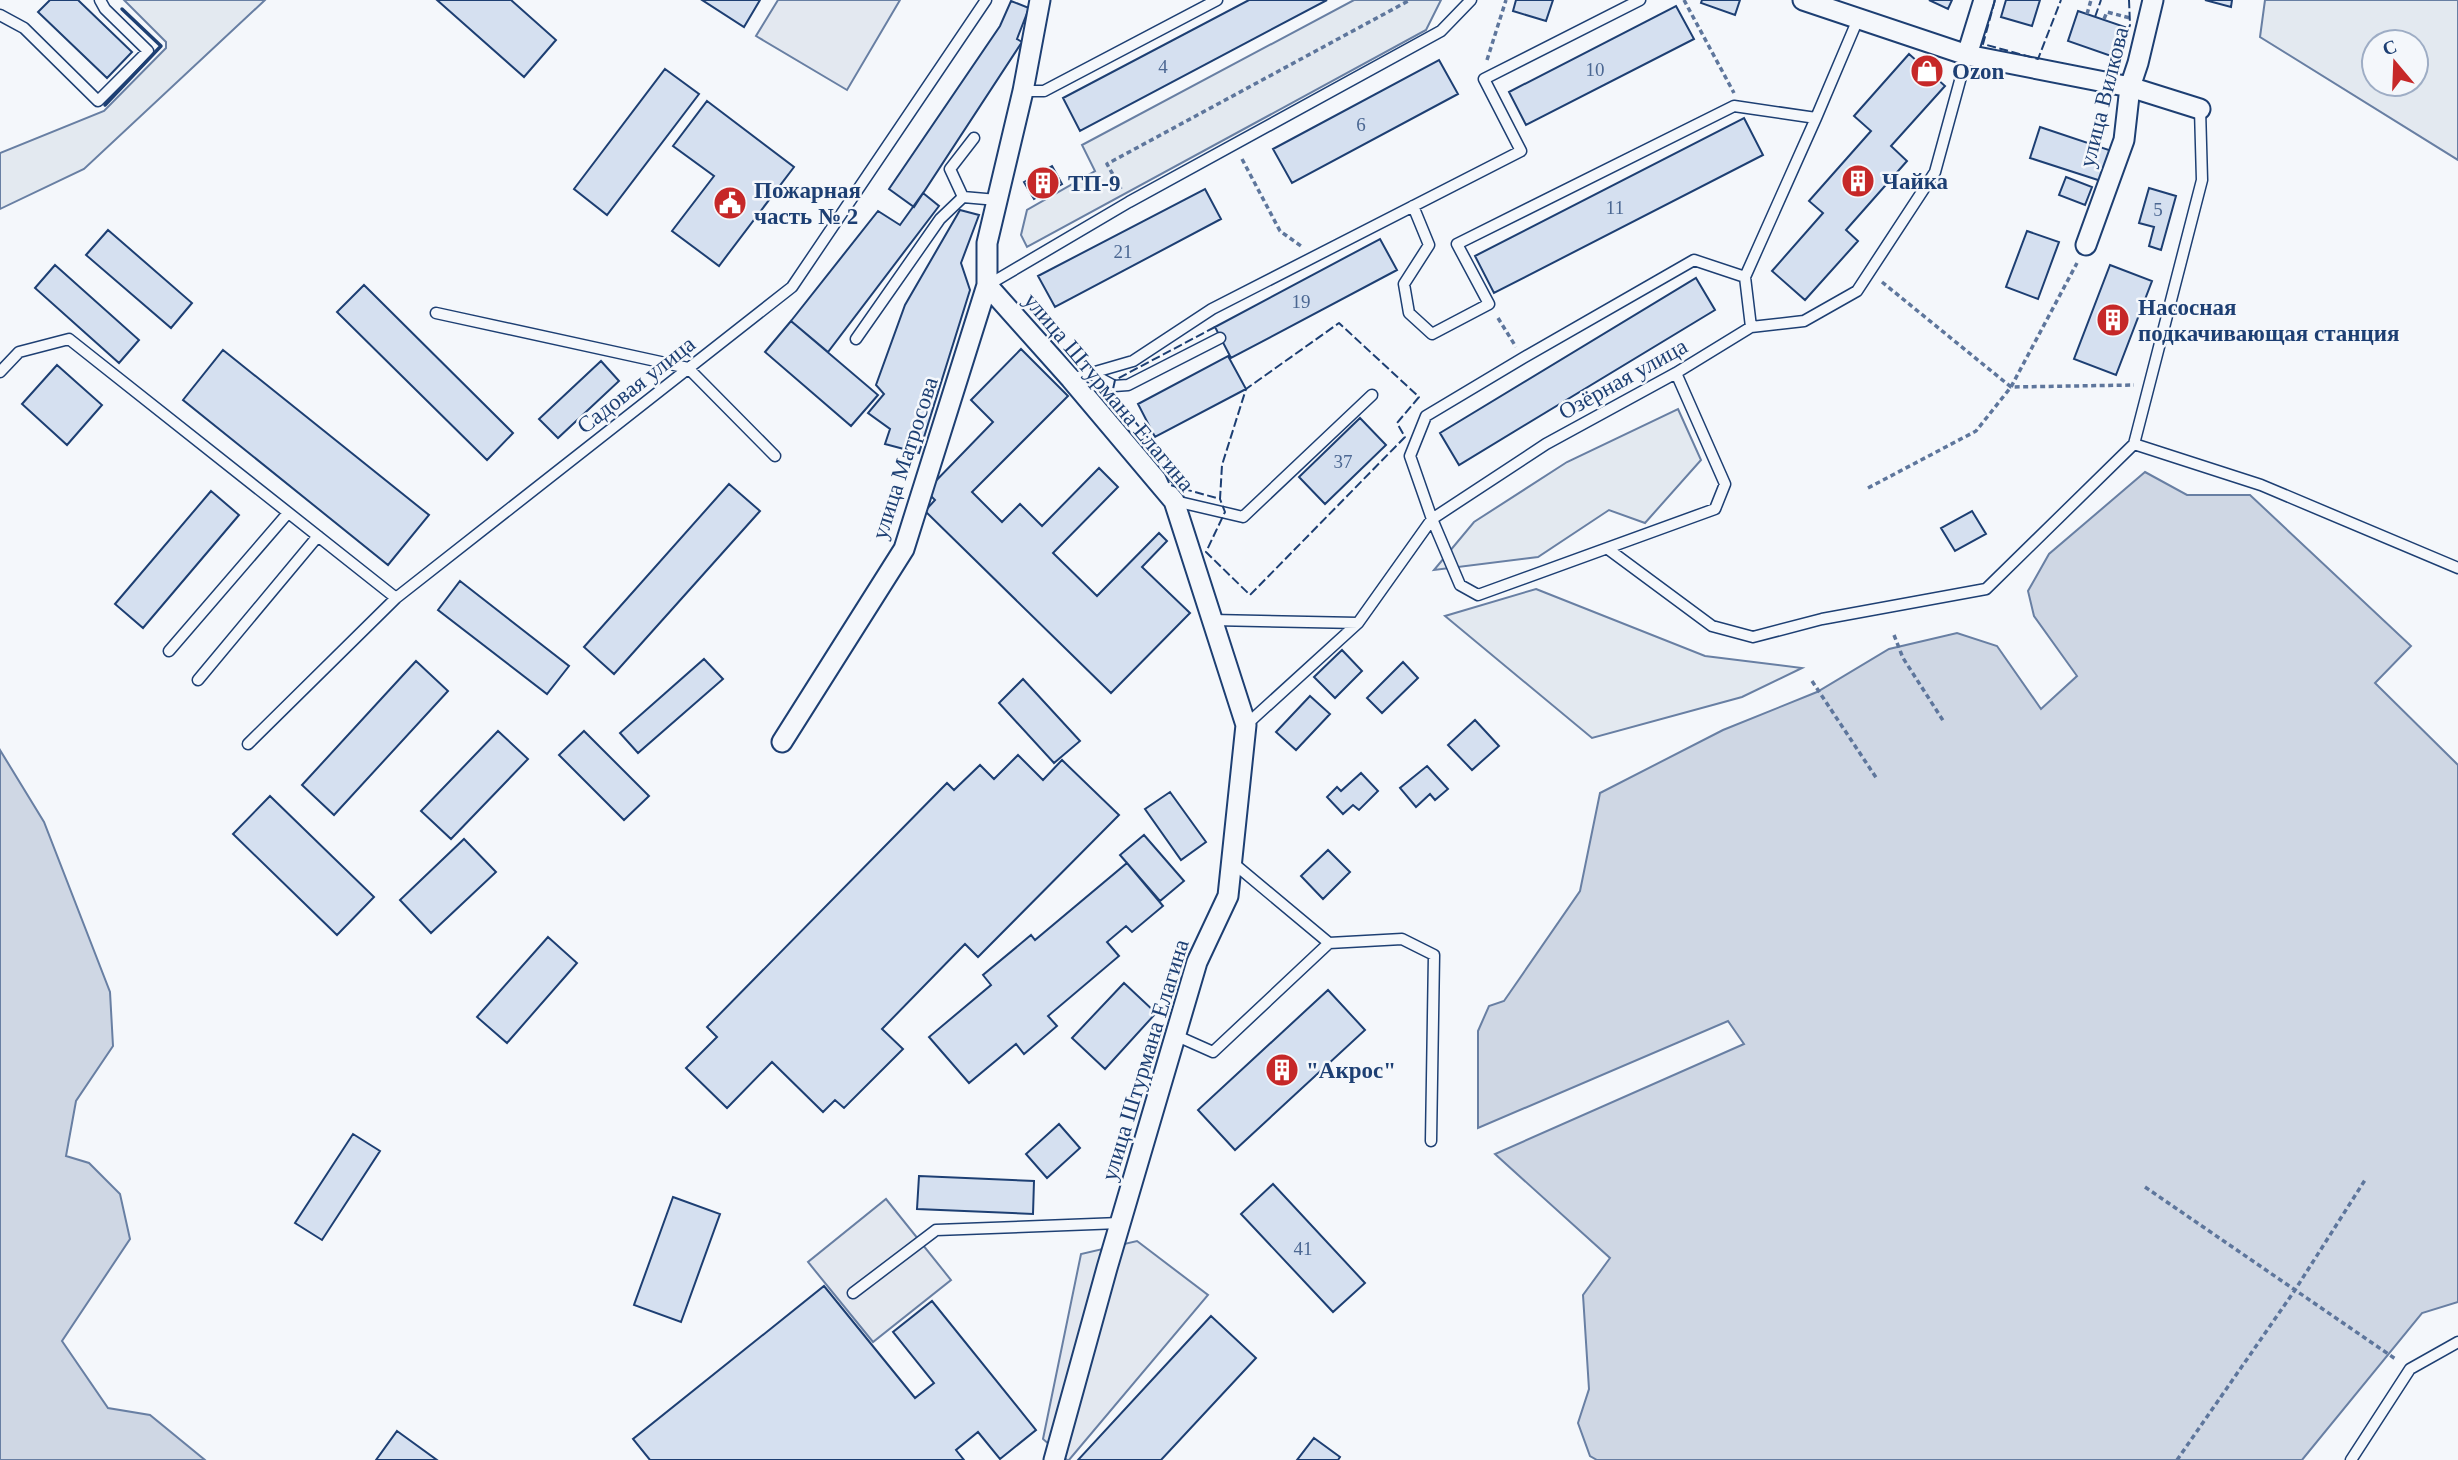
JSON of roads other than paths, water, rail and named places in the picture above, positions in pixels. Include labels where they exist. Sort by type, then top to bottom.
[{"type":"street","points":[[987,285],[986,243],[1023,91],[1040,0]]},
{"type":"street","points":[[1803,0],[1967,55],[2130,87],[2200,109]]},
{"type":"street","points":[[1967,55],[1984,0]]},
{"type":"street","name":"улица Вилкова","points":[[2086,245],[2124,140],[2130,87],[2153,0]]},
{"type":"street","name":"улица Штурмана Елагина","points":[[987,285],[1174,501],[1246,725],[1228,896],[1197,962],[1054,1460]]},
{"type":"street","name":"улица Матросова","points":[[782,743],[904,549],[987,285]]},
{"type":"lane","points":[[0,15],[24,28],[98,101],[148,51],[105,9],[100,0]]},
{"type":"lane","name":"Садовая улица","points":[[248,744],[396,598],[792,287],[986,0]]},
{"type":"lane","points":[[1023,91],[1044,91],[1217,0]]},
{"type":"lane","points":[[987,285],[1129,202],[1441,31],[1471,0]]},
{"type":"lane","points":[[1071,379],[1133,361],[1212,309],[1521,151],[1484,79],[1640,0]]},
{"type":"lane","points":[[1751,327],[1745,277],[1858,19]]},
{"type":"lane","name":"Озёрная улица","points":[[1246,725],[1358,623],[1432,519],[1546,444],[1676,373],[1751,327],[1804,321],[1857,291],[1935,172],[1967,55]]},
{"type":"lane","points":[[1413,206],[1429,246],[1404,284],[1409,313],[1432,334],[1489,304],[1457,244],[1734,106],[1816,118]]},
{"type":"lane","points":[[1608,550],[1712,626],[1753,637],[1822,619],[1986,590],[2134,444],[2202,180],[2200,109]]},
{"type":"lane","points":[[963,197],[950,169],[974,138]]},
{"type":"lane","points":[[856,339],[940,219],[963,197],[997,200]]},
{"type":"lane","points":[[1676,373],[1726,484],[1715,509],[1478,595],[1460,585],[1432,519],[1410,456],[1426,416],[1694,260],[1745,277]]},
{"type":"lane","points":[[436,313],[688,368],[775,456]]},
{"type":"lane","points":[[1090,373],[1114,386],[1128,385],[1220,338]]},
{"type":"lane","points":[[0,372],[19,352],[69,339],[396,598]]},
{"type":"lane","points":[[1174,501],[1243,517],[1372,395]]},
{"type":"lane","points":[[2134,444],[2261,485],[2458,568]]},
{"type":"lane","points":[[169,652],[288,513]]},
{"type":"lane","points":[[198,680],[318,536]]},
{"type":"lane","points":[[1212,620],[1358,623]]},
{"type":"lane","points":[[1232,862],[1329,943]]},
{"type":"lane","points":[[1177,1036],[1213,1052],[1329,943],[1402,939],[1434,955],[1432,1141]]},
{"type":"lane","points":[[853,1293],[936,1230],[1121,1223]]},
{"type":"lane","points":[[2351,1460],[2410,1369],[2458,1342]]},
{"type":"place","name":"Ozon","points":[[1927,71]]},
{"type":"place","name":"Чайка","points":[[1858,181]]},
{"type":"place","name":"ТП-9","points":[[1043,183]]},
{"type":"place","name":"Пожарная часть № 2","points":[[730,203]]},
{"type":"place","name":"Насосная подкачивающая станция","points":[[2113,320]]},
{"type":"place","name":"\"Акрос\"","points":[[1282,1070]]}]
